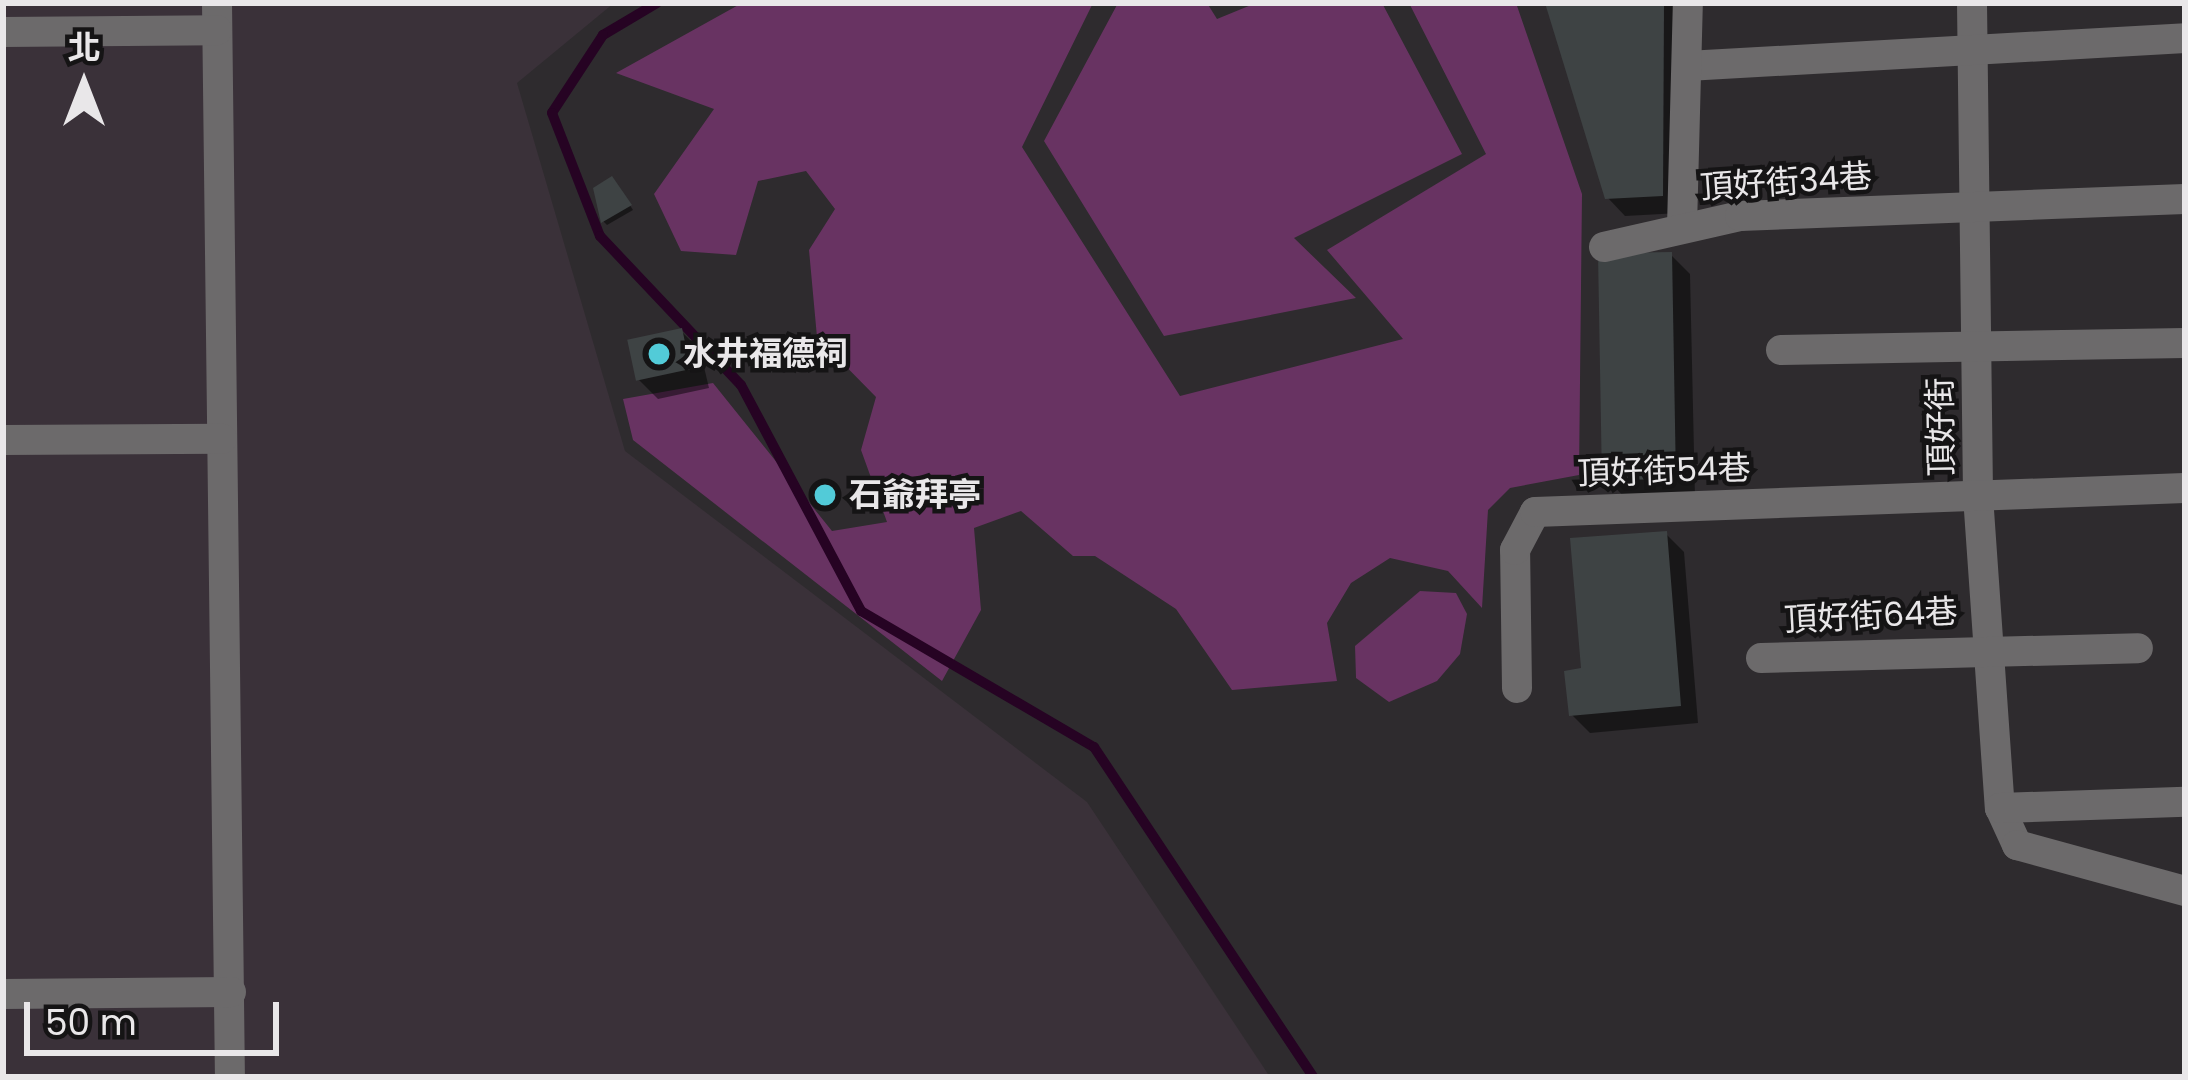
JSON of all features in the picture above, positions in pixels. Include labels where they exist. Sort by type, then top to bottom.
[{"type":"street","points":[[1682,226],[1688,3]]},
{"type":"street","name":"頂好街","points":[[1972,3],[1978,496],[1984,646],[2000,808],[2017,845],[2185,891]]},
{"type":"street","points":[[3,32],[217,17],[230,1077]]},
{"type":"street","points":[[1688,66],[2185,38]]},
{"type":"street","name":"頂好街34巷","points":[[1604,247],[1682,226],[2185,199]]},
{"type":"street","points":[[1781,350],[2185,343]]},
{"type":"street","points":[[3,440],[222,439]]},
{"type":"street","points":[[1978,496],[2185,488]]},
{"type":"street","name":"頂好街54巷","points":[[1517,688],[1515,550],[1535,512],[1978,496]]},
{"type":"street","name":"頂好街64巷","points":[[1761,658],[1984,646],[2138,648]]},
{"type":"street","points":[[2000,808],[2185,802]]},
{"type":"street","points":[[3,994],[231,992]]},
{"type":"shaded area","points":[[3,3],[614,3],[517,83],[625,451],[1087,802],[1270,1077],[3,1077]]},
{"type":"shaded area","points":[[742,3],[1093,3],[1022,147],[1180,396],[1403,339],[1327,250],[1486,154],[1409,3],[1516,3],[1582,194],[1579,475],[1510,488],[1488,510],[1482,608],[1448,571],[1390,558],[1351,583],[1327,623],[1337,681],[1232,690],[1176,609],[1095,556],[1073,556],[1021,511],[974,528],[981,610],[942,681],[633,440],[623,399],[713,383],[832,531],[887,522],[861,450],[876,397],[817,337],[809,250],[835,209],[806,171],[758,181],[736,255],[681,251],[654,194],[714,109],[616,73]]},
{"type":"shaded area","points":[[1118,3],[1207,3],[1217,19],[1256,3],[1382,3],[1462,154],[1294,238],[1356,298],[1164,336],[1044,141]]},
{"type":"shaded area","points":[[1420,591],[1456,593],[1467,614],[1460,654],[1437,681],[1389,702],[1356,678],[1355,646]]},
{"type":"building","points":[[1545,3],[1664,3],[1663,196],[1605,199]]},
{"type":"building","points":[[612,176],[632,205],[601,223],[593,188]]},
{"type":"building","points":[[1672,252],[1676,479],[1602,480],[1598,253]]},
{"type":"building","name":"水井福德祠","points":[[682,328],[691,369],[636,381],[627,340]]},
{"type":"building","points":[[1667,531],[1681,706],[1569,716],[1564,671],[1581,668],[1570,538]]},
{"type":"waterway","points":[[657,3],[603,35],[552,113],[600,236],[741,385],[861,611],[1094,747],[1313,1077]]},
{"type":"place","name":"水井福德祠","points":[[659,354]]},
{"type":"place","name":"石爺拜亭","points":[[825,495]]}]
